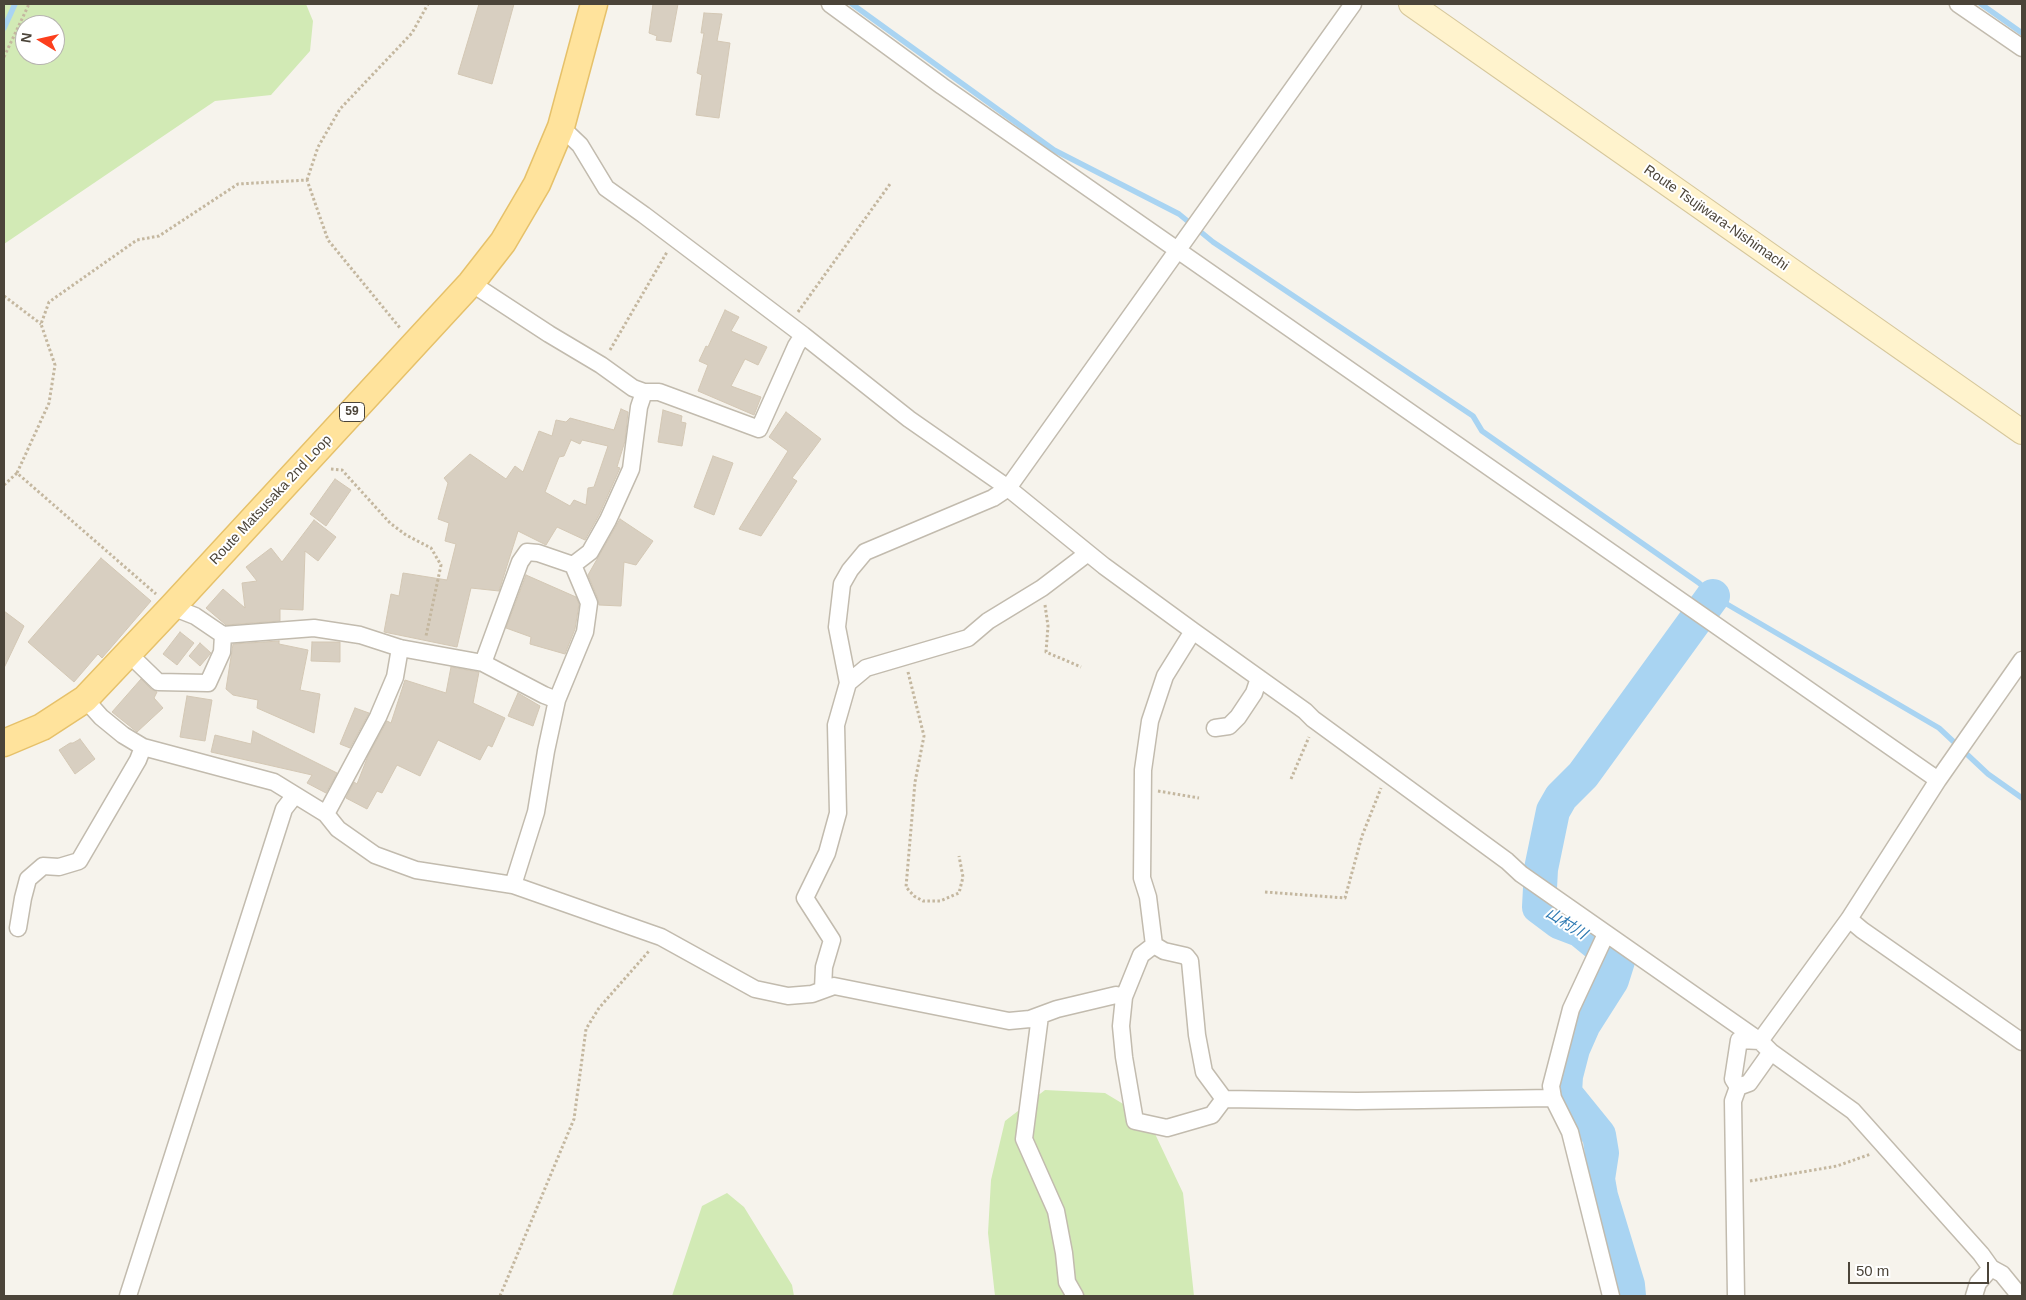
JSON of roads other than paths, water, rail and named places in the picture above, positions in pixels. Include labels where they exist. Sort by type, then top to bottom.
[{"type":"main road","name":"Route Matsusaka 2nd Loop","points":[[4,743],[42,727],[85,699],[471,283],[503,242],[537,184],[561,127],[594,4]]},
{"type":"main road","name":"Route Tsujiwara-Nishimachi","points":[[1410,4],[2022,432]]},
{"type":"street","points":[[830,4],[942,86],[1938,780]]},
{"type":"street","points":[[823,989],[824,967],[832,940],[805,898],[827,853],[838,813],[836,725],[848,682],[837,627],[842,584],[865,552],[993,498],[1008,488],[1353,4]]},
{"type":"street","points":[[1958,4],[2022,48]]},
{"type":"street","points":[[561,127],[580,145],[606,188],[789,324],[909,419],[1008,488],[1088,553],[1506,860],[1521,874],[1765,1046],[1853,1111],[1981,1254],[1991,1268],[2002,1274],[2020,1296]]},
{"type":"street","points":[[471,283],[532,324],[601,365],[633,388],[644,392],[659,392],[759,429],[796,346],[803,335]]},
{"type":"street","points":[[573,565],[590,552],[608,520],[631,468],[639,406],[644,392]]},
{"type":"street","points":[[483,663],[520,562],[527,552],[538,553],[573,565],[589,603],[586,632],[557,700],[536,812],[513,885]]},
{"type":"street","points":[[848,682],[866,668],[968,638],[988,621],[1042,588],[1088,553]]},
{"type":"street","points":[[172,607],[195,616],[222,635],[314,628],[360,635],[400,648],[483,663],[557,700]]},
{"type":"street","points":[[1154,945],[1148,897],[1142,878],[1143,770],[1150,721],[1166,676],[1192,631]]},
{"type":"street","points":[[128,653],[158,682],[208,683],[222,652],[222,635]]},
{"type":"street","points":[[326,814],[378,717],[395,677],[400,648]]},
{"type":"street","points":[[1738,1087],[1749,1083],[1765,1046],[1938,780],[2022,660]]},
{"type":"street","points":[[1215,728],[1229,726],[1238,717],[1254,694],[1259,678]]},
{"type":"street","points":[[85,699],[101,718],[143,747],[274,782],[326,814],[338,829],[375,855],[416,870],[513,885],[660,937],[755,989],[788,996],[812,994],[834,986],[1009,1021],[1030,1020],[1057,1009],[1116,995],[1124,997]]},
{"type":"street","points":[[18,928],[28,879],[43,866],[59,866],[79,861],[138,760],[143,747]]},
{"type":"street","points":[[128,1296],[284,810],[295,795]]},
{"type":"street","points":[[1848,919],[2022,1042]]},
{"type":"street","points":[[1606,934],[1571,1009],[1551,1086],[1553,1098],[1570,1132],[1610,1296]]},
{"type":"street","points":[[1154,945],[1141,955],[1124,997],[1121,1026],[1122,1041],[1135,1121],[1166,1128],[1212,1115],[1224,1099]]},
{"type":"street","points":[[1154,945],[1164,951],[1186,956],[1190,961],[1197,1035],[1204,1072],[1224,1099]]},
{"type":"street","points":[[1040,1016],[1024,1139],[1056,1211],[1067,1282],[1075,1296]]},
{"type":"street","points":[[1738,1087],[1733,1079],[1739,1040],[1765,1046]]},
{"type":"street","points":[[1736,1296],[1733,1101],[1738,1087]]},
{"type":"street","points":[[1224,1099],[1357,1101],[1553,1098]]},
{"type":"street","points":[[1974,1296],[1978,1283],[1991,1268]]},
{"type":"waterway","points":[[4,28],[15,4]]},
{"type":"waterway","points":[[852,4],[1054,150],[1179,214],[1213,242],[1473,416],[1482,431],[1699,583],[1713,596],[1939,728],[1988,774],[2022,798]]},
{"type":"waterway","points":[[1981,4],[2022,33]]},
{"type":"waterway","name":"山村川","points":[[1629,1296],[1628,1285],[1601,1196],[1598,1179],[1602,1153],[1599,1135],[1565,1093],[1566,1076],[1573,1049],[1584,1024],[1612,980],[1618,961],[1580,930],[1559,922],[1539,907],[1541,869],[1553,811],[1561,797],[1583,775],[1713,596]]}]
